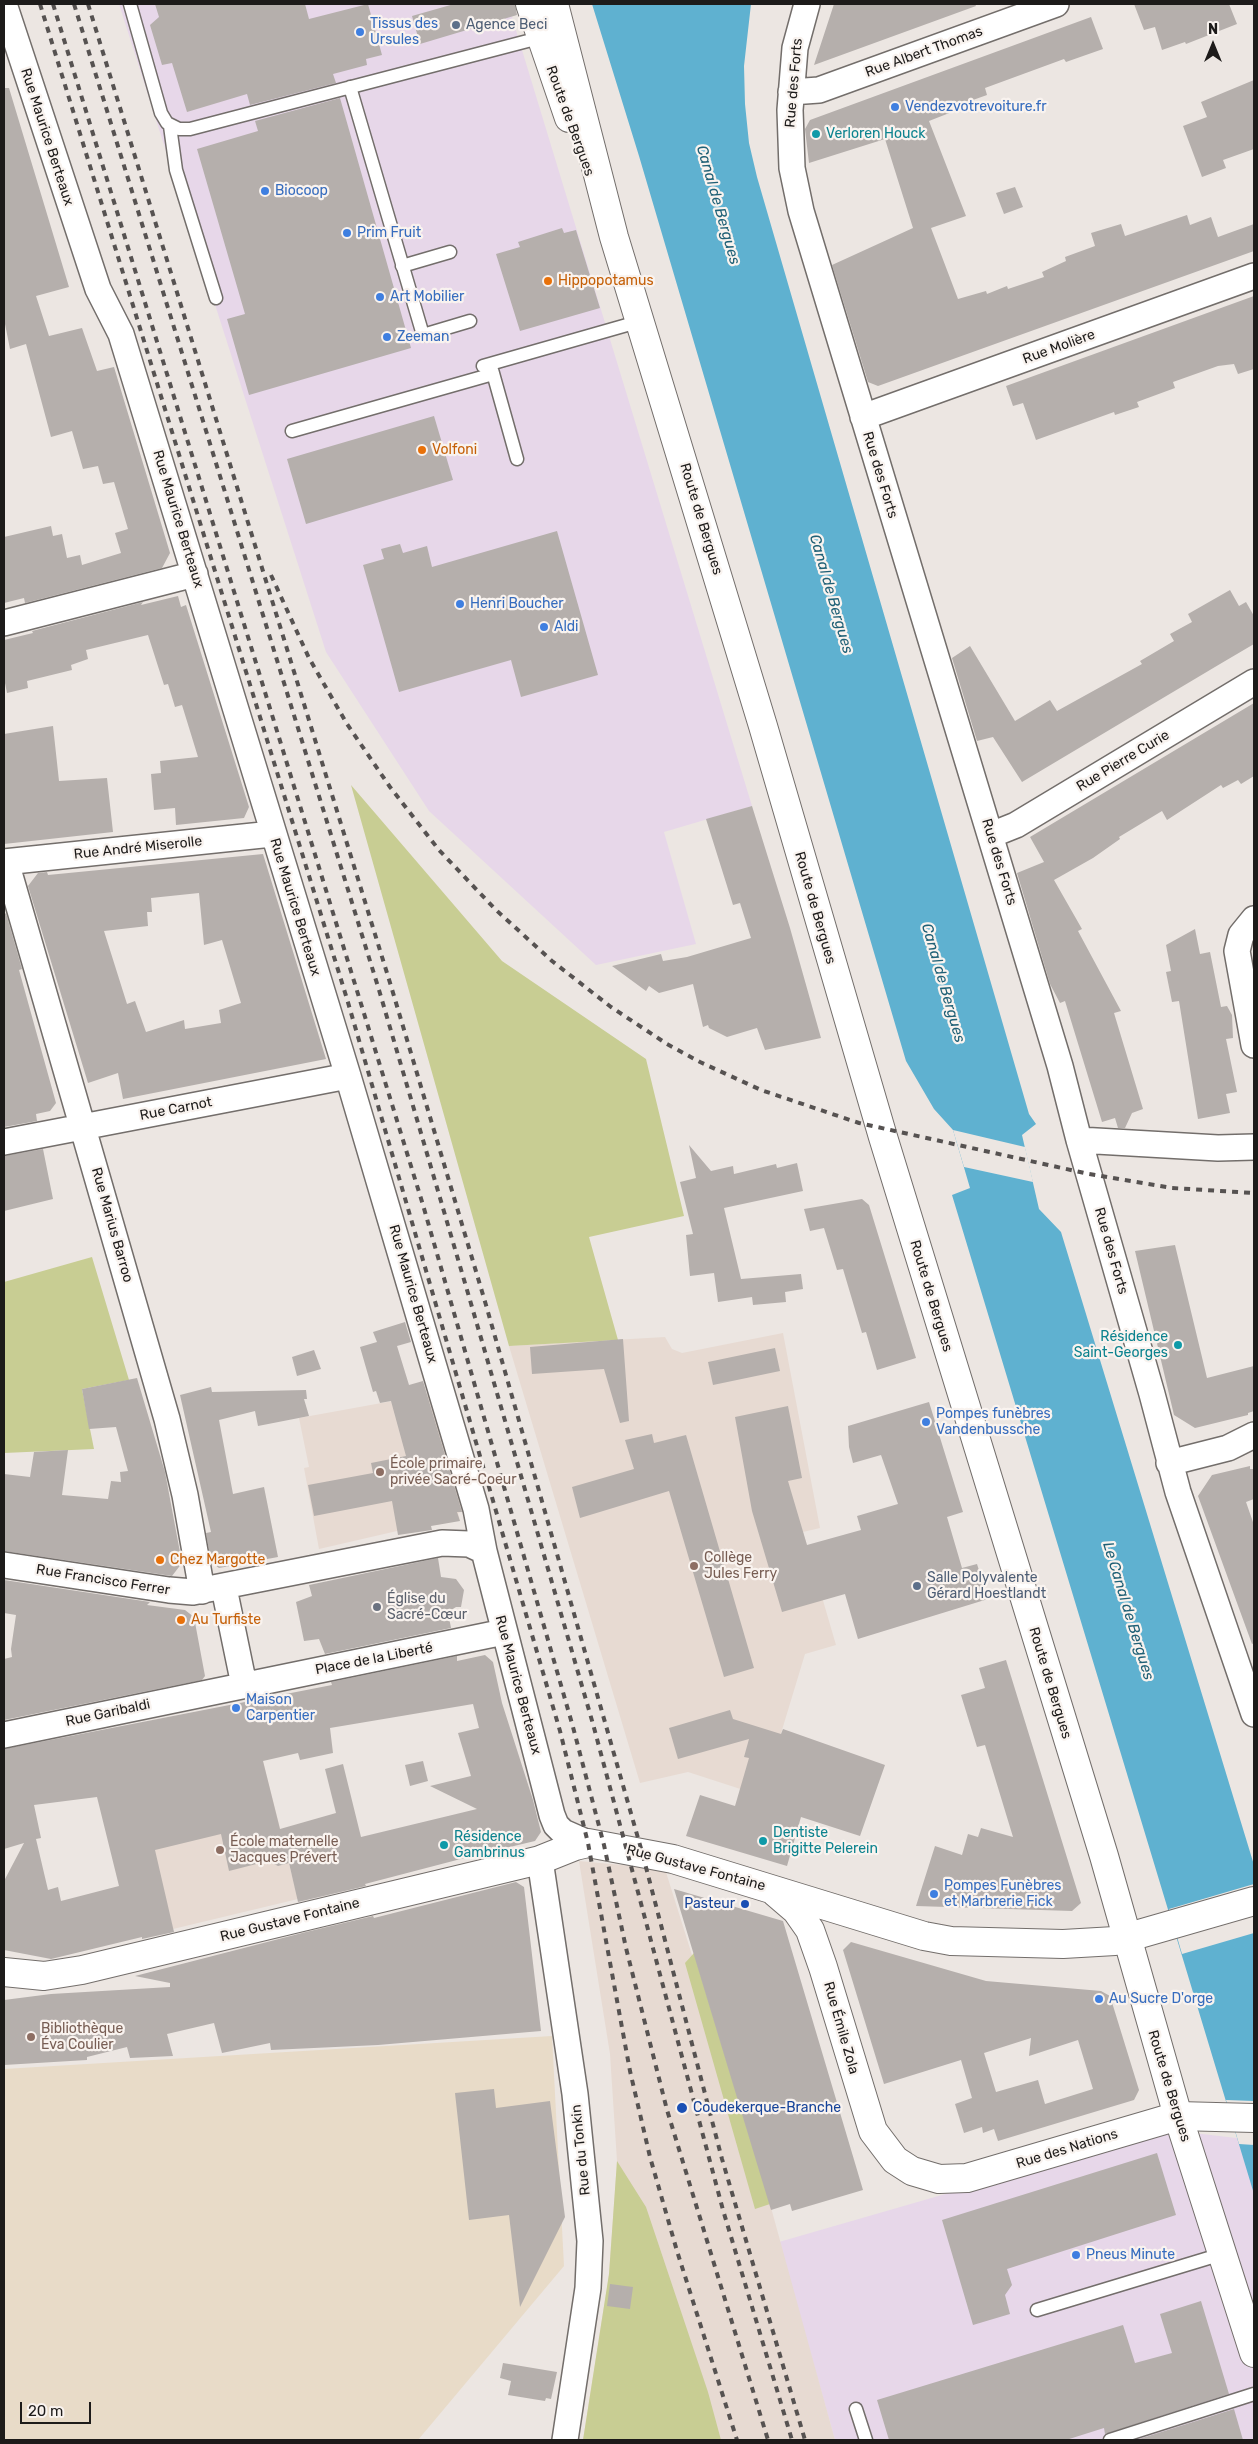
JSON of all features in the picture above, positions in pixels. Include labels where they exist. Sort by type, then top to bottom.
[{"type":"main road","name":"Route de Bergues","points":[[530,4],[551,35]]},
{"type":"main road","name":"Route de Bergues","points":[[554,4],[551,35],[556,84],[614,237],[641,321],[763,726],[883,1137],[1101,1846],[1178,2116],[1254,2353]]},
{"type":"main road","name":"Rue Gustave Fontaine","points":[[4,1972],[44,1976],[82,1970],[545,1858],[574,1846],[588,1843],[673,1859],[924,1936],[951,1941],[1074,1944],[1127,1939],[1254,1901]]},
{"type":"main road","name":"Rue Émile Zola","points":[[767,1887],[790,1903],[802,1916],[810,1930],[873,2131],[895,2160],[912,2171]]},
{"type":"main road","points":[[823,1967],[822,1942],[830,1925],[839,1919],[855,1914]]},
{"type":"main road","name":"Rue des Nations","points":[[912,2171],[939,2179],[967,2178],[1178,2116],[1254,2118]]},
{"type":"street","name":"Rue Maurice Berteaux","points":[[4,4],[98,289],[120,334],[195,574],[272,834],[348,1076],[474,1503],[504,1632],[554,1820],[556,1843],[545,1858]]},
{"type":"street","name":"Rue des Forts","points":[[807,4],[795,48],[791,92],[789,138],[797,195],[1060,1066],[1079,1140],[1152,1394],[1169,1463],[1191,1534],[1254,1714]]},
{"type":"street","name":"Rue Albert Thomas","points":[[791,92],[818,90],[1056,4]]},
{"type":"street","name":"Rue Molière","points":[[863,417],[1254,276]]},
{"type":"street","points":[[4,623],[195,574]]},
{"type":"street","name":"Rue Pierre Curie","points":[[991,835],[1016,826],[1254,682]]},
{"type":"street","name":"Rue André Miserolle","points":[[5,862],[272,834]]},
{"type":"street","name":"Rue Marius Barroo","points":[[5,862],[84,1127],[175,1448],[213,1590]]},
{"type":"street","points":[[1248,927],[1238,942],[1238,959],[1254,1045]]},
{"type":"street","name":"Rue Carnot","points":[[4,1142],[348,1076]]},
{"type":"street","points":[[1079,1140],[1218,1148],[1254,1147]]},
{"type":"street","points":[[1169,1463],[1228,1448],[1254,1435]]},
{"type":"street","points":[[244,1685],[213,1590],[442,1543],[469,1544],[484,1551]]},
{"type":"street","name":"Rue Francisco Ferrer","points":[[4,1566],[175,1591],[213,1590]]},
{"type":"street","name":"Place de la Liberté","points":[[212,1692],[504,1632]]},
{"type":"street","name":"Rue Garibaldi","points":[[4,1735],[212,1692]]},
{"type":"street","points":[[554,1820],[564,1832],[588,1843]]},
{"type":"street","name":"Rue du Tonkin","points":[[545,1858],[574,2081],[590,2241],[588,2288],[565,2440]]},
{"type":"lane","points":[[130,4],[161,113],[170,126],[176,170],[216,298]]},
{"type":"lane","points":[[170,126],[179,129],[190,129],[551,35]]},
{"type":"lane","points":[[350,87],[423,335],[470,321]]},
{"type":"lane","points":[[402,266],[450,252]]},
{"type":"lane","points":[[292,431],[641,321]]},
{"type":"lane","points":[[489,368],[517,459]]},
{"type":"lane","points":[[1037,2310],[1222,2254]]},
{"type":"lane","points":[[1110,2440],[1254,2394]]},
{"type":"lane","points":[[856,2409],[866,2440]]},
{"type":"shaded area","points":[[119,4],[508,4],[752,806],[664,832],[696,944],[596,965],[429,811],[326,652]]},
{"type":"shaded area","name":"Collège Jules Ferry","points":[[783,1333],[820,1528],[803,1532],[836,1645],[805,1654],[762,1796],[688,1772],[640,1783],[509,1346],[665,1337],[672,1349],[682,1353]]},
{"type":"shaded area","name":"École primaire privée Sacré-Coeur","points":[[431,1394],[465,1511],[458,1513],[460,1520],[437,1525],[435,1520],[319,1549],[304,1468],[309,1467],[299,1418]]},
{"type":"shaded area","name":"École maternelle Jacques Prévert","points":[[263,1761],[298,1899],[173,1929],[139,1790]]},
{"type":"shaded area","points":[[579,1861],[665,1869],[770,2204],[835,2440],[583,2440],[609,2274],[617,2161],[610,2054]]},
{"type":"shaded area","points":[[552,2036],[564,2266],[418,2440],[4,2440],[4,2069]]},
{"type":"shaded area","points":[[1167,2130],[1254,2140],[1254,2440],[835,2440],[779,2242]]},
{"type":"green space","points":[[351,785],[502,961],[646,1059],[684,1216],[589,1237],[618,1340],[509,1346]]},
{"type":"green space","points":[[92,1257],[129,1380],[82,1389],[94,1449],[4,1453],[4,1282]]},
{"type":"green space","points":[[694,1953],[770,2204],[755,2209],[685,1963]]},
{"type":"green space","points":[[617,2161],[646,2207],[708,2392],[721,2440],[583,2440],[609,2274]]},
{"type":"water","points":[[592,4],[751,4],[744,66],[745,104],[749,143],[757,177],[1029,1114],[1036,1124],[1022,1135],[1039,1209],[1061,1232],[1254,1865],[1254,2194],[952,1195],[970,1188],[953,1130],[934,1109],[906,1061],[639,156]]},
{"type":"pier","points":[[953,1130],[1025,1147],[1033,1182],[964,1167]]},
{"type":"pier","points":[[1254,1884],[1254,1933],[1182,1954],[1169,1909]]},
{"type":"pier","points":[[1226,2100],[1254,2101],[1254,2145],[1239,2144]]},
{"type":"building","points":[[155,4],[305,4],[309,19],[368,4],[382,55],[366,59],[367,65],[333,74],[336,83],[250,105],[247,94],[187,112],[172,63],[162,65],[150,25],[159,17]]},
{"type":"building","points":[[454,4],[515,4],[517,15],[420,44],[412,16]]},
{"type":"building","points":[[834,4],[975,4],[976,6],[814,65]]},
{"type":"building","points":[[1134,4],[1229,4],[1237,24],[1186,44],[1185,42],[1162,50],[1155,27],[1144,30]]},
{"type":"building","points":[[1091,17],[1103,49],[1066,62],[1064,59],[985,88],[987,95],[956,106],[957,110],[929,121],[966,216],[931,228],[958,299],[986,291],[987,294],[1007,286],[1008,289],[1044,277],[1042,272],[1066,261],[1065,257],[1095,246],[1091,233],[1121,224],[1125,236],[1187,215],[1190,225],[1211,217],[1218,237],[1254,224],[1254,251],[878,386],[868,382],[832,265],[913,228],[885,139],[809,163],[805,129],[810,120]]},
{"type":"building","points":[[1254,80],[1254,149],[1223,160],[1226,168],[1202,177],[1183,126],[1207,117],[1201,102]]},
{"type":"building","points":[[4,88],[9,88],[69,287],[36,296],[49,336],[82,328],[97,371],[114,367],[170,553],[162,568],[25,603],[24,598],[4,603],[4,537],[51,526],[53,536],[62,534],[67,558],[80,555],[82,565],[121,553],[115,533],[128,529],[114,482],[103,484],[98,466],[83,469],[72,431],[51,437],[26,344],[10,349],[4,319]]},
{"type":"building","points":[[340,98],[411,348],[249,395],[227,319],[245,314],[197,149],[258,131],[255,121]]},
{"type":"building","points":[[1015,187],[1023,207],[1004,214],[996,193]]},
{"type":"building","name":"Hippopotamus","points":[[562,228],[564,233],[576,230],[600,308],[520,331],[496,254],[520,247],[518,242]]},
{"type":"building","points":[[1254,296],[1254,369],[1238,374],[1234,364],[1218,366],[1173,382],[1175,388],[1137,402],[1139,407],[1115,415],[1114,412],[1036,440],[1023,403],[1013,406],[1006,386]]},
{"type":"building","points":[[434,416],[453,480],[306,524],[287,459]]},
{"type":"building","points":[[557,531],[598,675],[521,697],[511,660],[399,692],[363,565],[384,559],[381,549],[400,544],[403,553],[427,546],[432,567]]},
{"type":"building","points":[[1230,590],[1239,606],[1246,602],[1254,616],[1254,644],[1022,782],[993,737],[977,741],[952,658],[970,646],[1015,721],[1050,700],[1057,711],[1142,664],[1140,661],[1174,641],[1170,634],[1192,622],[1188,614]]},
{"type":"building","points":[[178,596],[181,607],[186,605],[249,807],[244,818],[176,825],[175,808],[154,810],[151,774],[161,773],[160,761],[198,757],[182,705],[175,707],[168,684],[164,685],[148,635],[86,650],[88,659],[71,665],[72,670],[27,681],[28,688],[7,693],[4,678],[4,640],[143,602],[141,605]]},
{"type":"building","points":[[1254,703],[1254,776],[1241,784],[1238,780],[1223,788],[1221,785],[1167,820],[1162,811],[1119,837],[1120,839],[1093,858],[1054,880],[1082,929],[1078,931],[1121,1011],[1114,1013],[1143,1109],[1132,1113],[1125,1128],[1118,1128],[1115,1118],[1102,1122],[1065,1001],[1060,1003],[1050,984],[1017,873],[1044,862],[1030,837]]},
{"type":"building","points":[[53,726],[59,781],[107,778],[113,832],[4,844],[4,734]]},
{"type":"building","points":[[752,806],[790,928],[821,1038],[765,1050],[757,1028],[727,1037],[709,1028],[708,1025],[703,1027],[693,984],[659,993],[649,986],[646,991],[612,966],[661,954],[663,961],[687,957],[751,938],[740,903],[733,905],[706,819]]},
{"type":"building","points":[[263,854],[326,1059],[123,1099],[118,1073],[88,1083],[28,886],[38,873],[47,872],[48,875]],"holes":[[[199,893],[204,945],[222,940],[241,1003],[219,1010],[221,1023],[185,1029],[184,1020],[146,1032],[135,1001],[127,1004],[104,931],[148,926],[147,912],[152,912],[151,898]]]},
{"type":"building","points":[[6,913],[22,969],[19,970],[56,1103],[50,1111],[36,1114],[37,1121],[4,1127],[4,915]]},
{"type":"building","points":[[1195,929],[1200,954],[1210,952],[1221,1007],[1227,1006],[1232,1015],[1233,1038],[1226,1039],[1237,1092],[1226,1094],[1230,1113],[1198,1119],[1179,1001],[1172,1002],[1166,972],[1171,971],[1166,945]]},
{"type":"building","points":[[689,1145],[711,1171],[733,1166],[734,1174],[776,1164],[777,1168],[797,1163],[803,1191],[724,1208],[741,1279],[801,1274],[803,1289],[785,1292],[786,1302],[753,1305],[752,1297],[718,1302],[714,1273],[690,1276],[686,1235],[693,1234],[680,1182],[696,1178]]},
{"type":"building","points":[[43,1149],[53,1199],[4,1211],[4,1156]]},
{"type":"building","points":[[862,1199],[869,1205],[916,1358],[877,1370],[866,1332],[862,1333],[843,1269],[837,1270],[824,1228],[810,1231],[804,1209]]},
{"type":"building","name":"Résidence Saint-Georges","points":[[1175,1245],[1207,1378],[1254,1366],[1254,1411],[1248,1413],[1248,1415],[1195,1428],[1174,1415],[1135,1251]]},
{"type":"building","points":[[405,1322],[411,1342],[397,1346],[409,1385],[423,1381],[462,1512],[457,1512],[460,1521],[431,1526],[432,1530],[398,1535],[392,1501],[314,1516],[308,1485],[373,1473],[371,1463],[406,1456],[391,1401],[380,1403],[376,1391],[373,1392],[360,1347],[377,1342],[373,1332]]},
{"type":"building","points":[[623,1339],[629,1421],[620,1423],[604,1369],[532,1374],[530,1347]]},
{"type":"building","points":[[775,1348],[780,1371],[713,1385],[708,1362]]},
{"type":"building","points":[[314,1350],[321,1369],[297,1376],[292,1357]]},
{"type":"building","points":[[137,1378],[165,1472],[182,1563],[172,1576],[4,1551],[4,1474],[30,1477],[34,1452],[68,1450],[62,1495],[108,1499],[111,1481],[121,1482],[120,1472],[128,1471],[116,1427],[89,1429],[82,1389]]},
{"type":"building","points":[[211,1387],[212,1392],[306,1390],[307,1399],[304,1399],[309,1416],[258,1426],[255,1411],[219,1420],[233,1494],[264,1487],[278,1557],[219,1568],[211,1562],[206,1533],[211,1532],[180,1395]]},
{"type":"building","points":[[929,1402],[963,1512],[947,1517],[962,1568],[977,1564],[988,1599],[858,1639],[845,1594],[782,1612],[752,1511],[735,1417],[788,1406],[802,1478],[788,1481],[807,1545],[861,1530],[857,1516],[898,1504],[881,1455],[853,1463],[849,1447],[848,1426]]},
{"type":"building","points":[[652,1434],[654,1443],[686,1435],[754,1668],[724,1677],[669,1491],[580,1518],[572,1487],[634,1469],[625,1440]]},
{"type":"building","points":[[1250,1466],[1250,1469],[1254,1469],[1254,1499],[1246,1502],[1254,1525],[1254,1643],[1252,1644],[1198,1496],[1212,1475]]},
{"type":"building","name":"Église du Sacré-Cœur","points":[[438,1558],[441,1577],[456,1579],[464,1590],[461,1607],[456,1607],[448,1612],[451,1628],[325,1654],[319,1639],[304,1641],[296,1602],[312,1596],[309,1585]]},
{"type":"building","points":[[4,1580],[150,1602],[147,1605],[185,1610],[194,1617],[205,1676],[202,1680],[4,1720],[4,1659],[12,1657],[11,1649],[16,1615],[4,1613]]},
{"type":"building","points":[[485,1655],[493,1662],[502,1703],[533,1800],[541,1832],[535,1841],[298,1902],[289,1863],[278,1866],[268,1861],[229,1871],[221,1834],[155,1850],[174,1932],[142,1939],[142,1937],[51,1959],[4,1950],[4,1881],[24,1843],[4,1849],[4,1749],[332,1685],[331,1682],[457,1656],[457,1661]],"holes":[[[473,1704],[479,1728],[458,1733],[471,1776],[430,1786],[477,1809],[361,1837],[343,1764],[325,1769],[336,1813],[280,1829],[263,1761],[298,1753],[300,1760],[333,1753],[330,1728]],[[97,1797],[119,1886],[61,1901],[58,1887],[48,1890],[36,1839],[41,1838],[34,1805]]]},
{"type":"building","points":[[1006,1660],[1081,1903],[1072,1911],[916,1906],[935,1846],[962,1855],[968,1834],[978,1837],[981,1828],[1013,1837],[985,1745],[977,1747],[961,1695],[985,1688],[979,1668]]},
{"type":"building","points":[[730,1710],[733,1719],[781,1734],[783,1729],[885,1765],[860,1836],[801,1817],[787,1866],[686,1836],[700,1795],[735,1806],[749,1758],[744,1757],[749,1739],[678,1759],[669,1728]]},
{"type":"building","points":[[423,1761],[428,1781],[410,1786],[405,1765]]},
{"type":"building","points":[[516,1882],[524,1887],[541,2031],[378,2045],[271,2050],[270,2043],[222,2053],[214,2023],[167,2034],[173,2056],[130,2058],[127,2047],[87,2057],[87,2060],[4,2065],[4,2000],[51,1994],[170,1987],[170,1983],[135,1976],[306,1932],[373,1916],[374,1918]]},
{"type":"building","points":[[674,1889],[783,1921],[863,2190],[792,2211],[790,2204],[771,2210]]},
{"type":"building","points":[[851,1942],[986,1981],[1101,1991],[1110,1996],[1139,2090],[1134,2100],[998,2141],[994,2129],[983,2133],[982,2127],[964,2133],[955,2104],[972,2098],[961,2060],[884,2084],[843,1950]],"holes":[[[1031,2038],[1029,2056],[1078,2040],[1093,2089],[1045,2104],[1038,2080],[996,2092],[984,2053]]]},
{"type":"building","points":[[494,2089],[496,2108],[550,2101],[565,2217],[520,2307],[509,2215],[469,2220],[455,2093]]},
{"type":"building","points":[[1157,2153],[1176,2215],[1007,2269],[1012,2285],[1005,2295],[1010,2314],[973,2325],[942,2220]]},
{"type":"building","points":[[610,2284],[633,2287],[630,2309],[607,2306]]},
{"type":"building","points":[[1201,2301],[1229,2394],[1105,2434],[1104,2428],[1066,2440],[889,2440],[877,2400],[1123,2325],[1135,2363],[1172,2353],[1160,2314]]},
{"type":"building","points":[[503,2363],[557,2372],[551,2399],[546,2398],[545,2401],[508,2395],[511,2381],[500,2378]]},
{"type":"building","points":[[1234,2409],[1243,2440],[1136,2440]]},
{"type":"railway","points":[[40,4],[347,999],[560,1731],[588,1843],[630,2071],[650,2157],[677,2251],[737,2440]]},
{"type":"railway","points":[[53,4],[423,1205],[573,1727],[604,1845],[626,1948],[667,2110],[768,2440]]},
{"type":"railway","points":[[74,4],[379,990],[593,1724],[723,2210],[792,2440]]},
{"type":"railway","points":[[88,4],[391,986],[486,1305],[642,1852],[722,2159],[805,2440]]},
{"type":"railway","points":[[271,575],[309,658],[347,724],[390,787],[439,850],[495,909],[552,961],[611,1007],[667,1044],[700,1062],[761,1090],[859,1123],[1089,1174],[1172,1188],[1254,1193]]},
{"type":"place","name":"Agence Beci","points":[[456,25]]},
{"type":"place","name":"Tissus des Ursules","points":[[360,32]]},
{"type":"place","name":"Vendezvotrevoiture.fr","points":[[895,107]]},
{"type":"place","name":"Verloren Houck","points":[[816,134]]},
{"type":"place","name":"Biocoop","points":[[265,191]]},
{"type":"place","name":"Prim Fruit","points":[[347,233]]},
{"type":"place","name":"Hippopotamus","points":[[548,281]]},
{"type":"place","name":"Art Mobilier","points":[[380,297]]},
{"type":"place","name":"Zeeman","points":[[387,337]]},
{"type":"place","name":"Volfoni","points":[[422,450]]},
{"type":"place","name":"Henri Boucher","points":[[460,604]]},
{"type":"place","name":"Aldi","points":[[544,627]]},
{"type":"place","name":"Résidence Saint-Georges","points":[[1178,1345]]},
{"type":"place","name":"Pompes funèbres Vandenbussche","points":[[926,1422]]},
{"type":"place","name":"École primaire privée Sacré-Coeur","points":[[380,1472]]},
{"type":"place","name":"Chez Margotte","points":[[160,1560]]},
{"type":"place","name":"Collège Jules Ferry","points":[[694,1566]]},
{"type":"place","name":"Salle Polyvalente Gérard Hoestlandt","points":[[917,1586]]},
{"type":"place","name":"Église du Sacré-Cœur","points":[[377,1607]]},
{"type":"place","name":"Au Turfiste","points":[[181,1620]]},
{"type":"place","name":"Maison Carpentier","points":[[236,1708]]},
{"type":"place","name":"Dentiste Brigitte Pelerein","points":[[763,1841]]},
{"type":"place","name":"Résidence Gambrinus","points":[[444,1845]]},
{"type":"place","name":"École maternelle Jacques Prévert","points":[[220,1850]]},
{"type":"place","name":"Pompes Funèbres et Marbrerie Fick","points":[[934,1894]]},
{"type":"place","name":"Pasteur","points":[[745,1904]]},
{"type":"place","name":"Au Sucre D'orge","points":[[1099,1999]]},
{"type":"place","name":"Bibliothèque Éva Coulier","points":[[31,2037]]},
{"type":"place","name":"Coudekerque-Branche","points":[[682,2108]]},
{"type":"place","name":"Pneus Minute","points":[[1076,2255]]},
{"type":"water label","name":"Canal de Bergues","points":[[718,205]]},
{"type":"water label","name":"Canal de Bergues","points":[[831,594]]},
{"type":"water label","name":"Canal de Bergues","points":[[943,983]]},
{"type":"water label","name":"Le Canal de Bergues","points":[[1128,1611]]}]
